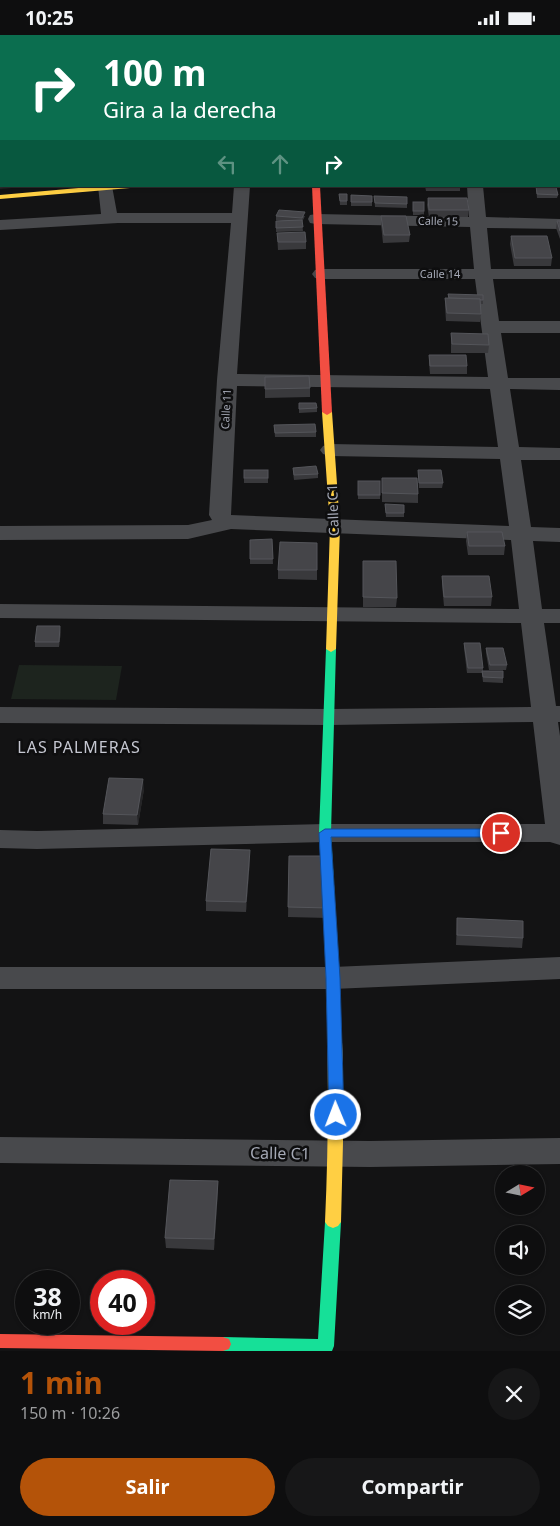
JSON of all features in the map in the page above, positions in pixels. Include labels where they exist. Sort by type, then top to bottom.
[{"type":"main road","points":[[0,197],[122,187]]},
{"type":"main road","name":"Calle C1","points":[[0,1341],[326,1346],[337,1154],[333,978],[325,833],[335,527],[325,381],[316,187]]},
{"type":"street","name":"Calle 11","points":[[231,523],[223,520],[220,515],[227,380],[242,187]]},
{"type":"street","points":[[0,839],[47,840],[325,833],[560,834],[552,714],[530,616],[521,534],[483,274],[475,187]]},
{"type":"street","points":[[105,189],[110,218]]},
{"type":"street","points":[[0,225],[110,218],[239,218]]},
{"type":"street","name":"Calle 15","points":[[316,219],[560,224]]},
{"type":"street","name":"Calle 14","points":[[320,274],[560,274]]},
{"type":"street","points":[[490,327],[560,327]]},
{"type":"street","points":[[227,380],[560,384]]},
{"type":"street","points":[[330,450],[560,454]]},
{"type":"street","points":[[0,533],[188,532],[231,523],[560,535]]},
{"type":"street","points":[[0,611],[560,616]]},
{"type":"street","points":[[0,715],[330,717],[552,714]]},
{"type":"street","points":[[0,978],[333,978],[560,968]]},
{"type":"street","name":"Calle C1","points":[[0,1150],[337,1154],[560,1151]]},
{"type":"shaded area","points":[[19,665],[122,666],[116,700],[11,699]]},
{"type":"building","points":[[536,187],[556,187],[558,195],[537,194]]},
{"type":"building","points":[[339,194],[347,194],[347,201],[340,201]]},
{"type":"building","points":[[351,195],[372,196],[372,202],[351,202]]},
{"type":"building","points":[[374,196],[407,197],[407,204],[375,203]]},
{"type":"building","points":[[428,198],[467,198],[469,210],[429,210]]},
{"type":"building","points":[[413,202],[424,202],[424,211],[413,211]]},
{"type":"building","points":[[279,210],[305,212],[302,218],[276,216]]},
{"type":"building","points":[[381,216],[406,216],[410,235],[384,235]]},
{"type":"building","points":[[302,220],[303,227],[276,228],[276,221]]},
{"type":"building","points":[[305,232],[306,242],[278,242],[277,233]]},
{"type":"building","points":[[511,236],[547,236],[552,258],[515,258]]},
{"type":"building","points":[[448,294],[483,295],[483,300],[449,298]]},
{"type":"building","points":[[445,298],[480,299],[481,314],[447,313]]},
{"type":"building","points":[[451,333],[488,334],[489,345],[452,344]]},
{"type":"building","points":[[429,355],[466,355],[467,366],[430,366]]},
{"type":"building","points":[[309,376],[310,388],[265,389],[265,377]]},
{"type":"building","points":[[299,403],[316,403],[317,408],[299,409]]},
{"type":"building","points":[[315,424],[316,432],[275,433],[274,425]]},
{"type":"building","points":[[316,466],[318,474],[294,475],[293,468]]},
{"type":"building","points":[[244,470],[268,470],[268,478],[244,478]]},
{"type":"building","points":[[418,470],[441,470],[443,483],[419,483]]},
{"type":"building","points":[[382,478],[417,478],[418,494],[382,493]]},
{"type":"building","points":[[358,481],[380,481],[380,495],[358,495]]},
{"type":"building","points":[[385,504],[404,505],[404,513],[386,513]]},
{"type":"building","points":[[467,532],[502,532],[505,546],[469,546]]},
{"type":"building","points":[[272,539],[273,559],[250,559],[250,540]]},
{"type":"building","points":[[280,542],[317,543],[317,570],[278,570]]},
{"type":"building","points":[[363,561],[396,561],[397,598],[363,597]]},
{"type":"building","points":[[442,576],[489,576],[492,597],[444,597]]},
{"type":"building","points":[[37,626],[60,626],[59,642],[35,642]]},
{"type":"building","points":[[464,643],[480,643],[483,668],[468,668]]},
{"type":"building","points":[[486,648],[503,648],[507,665],[490,665]]},
{"type":"building","points":[[482,671],[503,671],[503,678],[483,677]]},
{"type":"building","points":[[109,778],[143,779],[137,815],[103,814]]},
{"type":"building","points":[[211,849],[250,850],[246,902],[206,901]]},
{"type":"building","points":[[289,856],[328,856],[329,908],[288,907]]},
{"type":"building","points":[[457,918],[523,921],[523,938],[457,935]]},
{"type":"building","points":[[170,1180],[218,1181],[214,1239],[165,1238]]},
{"type":"traffic: fast","points":[[329,902],[325,833],[331,649]]},
{"type":"traffic: fast","points":[[223,1344],[326,1346],[333,1222]]},
{"type":"traffic: slow","points":[[0,197],[118,187]]},
{"type":"traffic: slow","points":[[327,412],[335,527],[331,649]]},
{"type":"traffic: slow","points":[[329,902],[336,1062],[333,1222]]},
{"type":"traffic: jam","points":[[316,187],[327,412]]},
{"type":"traffic: jam","points":[[0,1341],[223,1344]]},
{"type":"district","name":"LAS PALMERAS","points":[[79,747]]},
{"type":"route","points":[[336,1115],[333,978],[325,833],[501,833]]}]
